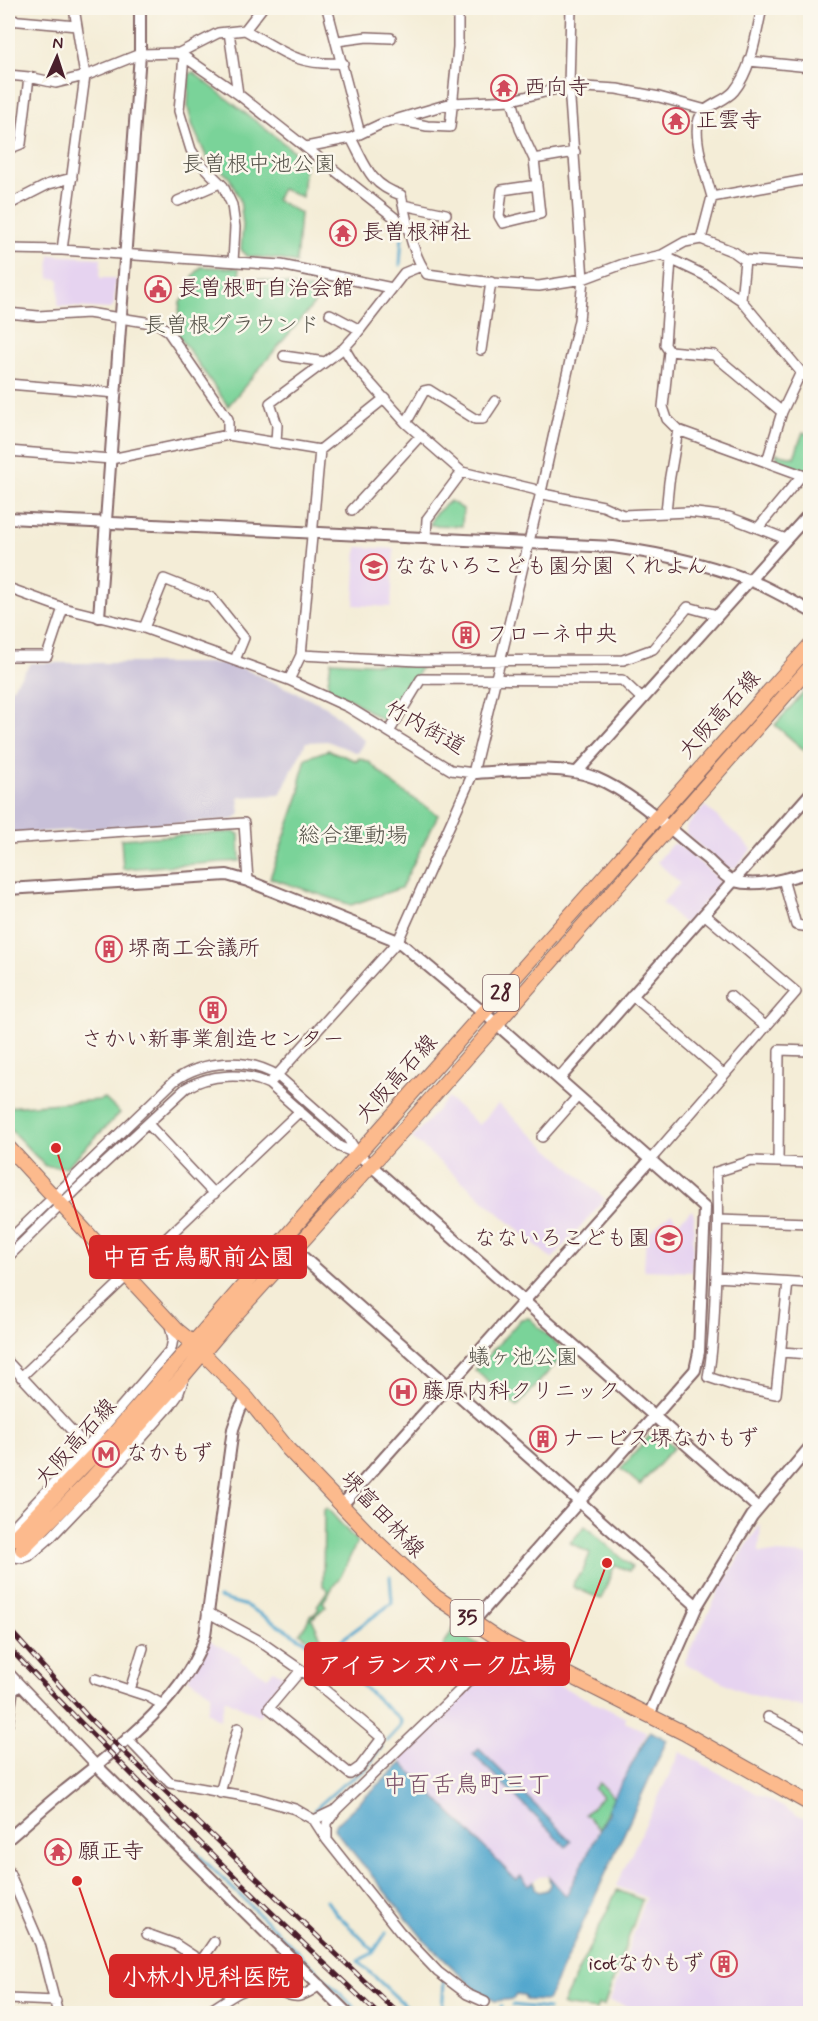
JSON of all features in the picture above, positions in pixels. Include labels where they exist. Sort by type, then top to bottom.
[{"type":"main road","name":"大阪高石線","points":[[13,1542],[81,1470],[357,1154],[810,645]]},
{"type":"main road","name":"大阪高石線","points":[[13,1542],[85,1485],[496,1024],[810,667]]},
{"type":"main road","name":"堺富田林線","points":[[8,1147],[170,1322],[247,1398],[288,1449],[413,1578],[436,1597],[505,1643],[809,1799]]},
{"type":"street","points":[[62,250],[85,76],[74,8]]},
{"type":"street","points":[[99,617],[127,255],[140,54],[140,8]]},
{"type":"street","points":[[245,30],[262,8]]},
{"type":"street","points":[[327,8],[343,63],[355,136],[370,175],[384,190],[401,195],[421,266],[427,273],[539,286],[583,279],[623,264],[667,257],[685,242],[701,239],[734,252],[745,260],[810,264]]},
{"type":"street","points":[[396,120],[427,126],[450,127],[458,48],[458,16],[452,8]]},
{"type":"street","points":[[269,1084],[398,941],[473,773],[541,492],[579,320],[583,279],[569,86],[571,8]]},
{"type":"street","points":[[701,239],[712,197],[697,133],[699,118],[706,110],[735,91],[749,62],[762,8]]},
{"type":"street","points":[[8,20],[77,26]]},
{"type":"street","points":[[8,75],[56,83],[85,76],[140,54],[181,54],[218,33],[245,30],[289,57],[309,63],[343,63]]},
{"type":"street","points":[[229,32],[238,93]]},
{"type":"street","points":[[337,41],[367,37],[391,38]]},
{"type":"street","points":[[181,54],[238,93],[409,229]]},
{"type":"street","points":[[181,54],[179,111],[190,150],[220,183],[232,205],[235,227],[233,262]]},
{"type":"street","points":[[749,62],[810,67]]},
{"type":"street","points":[[8,149],[21,144],[29,77]]},
{"type":"street","points":[[306,147],[355,136],[396,120],[452,103],[512,100],[569,86],[617,89],[659,97],[706,110]]},
{"type":"street","points":[[512,100],[520,129],[534,159],[537,185],[540,214],[503,223],[498,216],[502,190],[537,185]]},
{"type":"street","points":[[534,159],[575,152]]},
{"type":"street","points":[[8,205],[49,184],[72,178]]},
{"type":"street","points":[[712,197],[810,179]]},
{"type":"street","points":[[178,201],[220,183]]},
{"type":"street","points":[[404,205],[446,214]]},
{"type":"street","points":[[8,249],[62,250],[281,265],[392,288]]},
{"type":"street","points":[[667,257],[704,274],[741,300],[810,381]]},
{"type":"street","points":[[667,257],[665,345],[669,351],[663,407],[667,419],[678,430],[802,475],[758,528]]},
{"type":"street","points":[[741,300],[745,260]]},
{"type":"street","points":[[276,443],[277,425],[270,404],[344,348],[404,273],[421,266]]},
{"type":"street","points":[[482,350],[491,282]]},
{"type":"street","points":[[8,313],[38,316],[88,314],[122,317],[158,324],[167,330],[228,419],[228,435]]},
{"type":"street","points":[[330,314],[360,330]]},
{"type":"street","points":[[344,348],[355,366],[406,423],[462,472],[548,495],[603,506],[623,515],[666,512],[706,513],[729,517],[786,539]]},
{"type":"street","points":[[669,351],[714,355],[782,412]]},
{"type":"street","points":[[284,356],[325,362]]},
{"type":"street","points":[[767,461],[782,412],[801,372]]},
{"type":"street","points":[[8,384],[116,393]]},
{"type":"street","points":[[406,423],[424,391],[429,390],[475,419],[483,419],[495,401]]},
{"type":"street","points":[[289,680],[301,655],[320,450],[385,398]]},
{"type":"street","points":[[666,512],[678,430]]},
{"type":"street","points":[[8,451],[111,459],[228,435],[320,450]]},
{"type":"street","points":[[352,510],[420,436]]},
{"type":"street","points":[[426,538],[427,519],[462,472]]},
{"type":"street","points":[[577,772],[810,513]]},
{"type":"street","points":[[8,518],[528,542],[638,550],[703,565],[750,581],[810,610]]},
{"type":"street","points":[[144,628],[164,579],[212,598],[244,638],[236,660]]},
{"type":"street","name":"竹内街道","points":[[8,588],[63,608],[144,628],[289,680],[348,707],[451,770],[473,773],[577,772],[611,785],[642,804],[733,881]]},
{"type":"street","points":[[301,655],[418,661],[623,660],[653,649],[688,607],[717,615]]},
{"type":"street","points":[[8,656],[47,656],[63,608]]},
{"type":"street","points":[[389,732],[421,679],[622,680],[642,699]]},
{"type":"street","points":[[559,1078],[810,794]]},
{"type":"street","points":[[8,839],[244,823],[248,881]]},
{"type":"street","points":[[733,881],[762,882],[810,872]]},
{"type":"street","points":[[8,889],[227,875],[248,881],[398,941],[559,1078],[705,1208],[699,1352],[695,1370],[473,1622]]},
{"type":"street","points":[[783,879],[796,925],[810,927]]},
{"type":"street","points":[[342,1505],[651,1159],[796,992],[704,914]]},
{"type":"street","points":[[632,994],[723,1074]]},
{"type":"street","points":[[730,996],[766,1027]]},
{"type":"street","points":[[778,1162],[779,1050],[810,1051]]},
{"type":"street","points":[[8,1257],[58,1200],[185,1074],[206,1066],[242,1064],[262,1067],[278,1076],[347,1137],[357,1154],[370,1166],[758,1508]]},
{"type":"street","points":[[8,1241],[197,1081],[251,1077],[269,1084],[340,1147],[357,1154]]},
{"type":"street","points":[[543,1137],[578,1096]]},
{"type":"street","points":[[21,1377],[300,1111]]},
{"type":"street","points":[[148,1124],[214,1194]]},
{"type":"street","points":[[788,1282],[776,1394],[735,1386],[708,1377],[712,1356],[716,1277],[717,1172],[751,1161],[810,1163]]},
{"type":"street","points":[[718,1220],[810,1223]]},
{"type":"street","points":[[295,1250],[697,1606]]},
{"type":"street","points":[[716,1277],[810,1283]]},
{"type":"street","points":[[13,1542],[87,1447],[171,1349],[173,1339],[170,1322]]},
{"type":"street","points":[[781,1352],[810,1354]]},
{"type":"street","points":[[8,1362],[87,1447]]},
{"type":"street","points":[[8,1839],[154,1716],[193,1663],[205,1635],[233,1429],[240,1409],[247,1398]]},
{"type":"street","points":[[649,1715],[697,1606],[758,1508],[810,1447]]},
{"type":"street","points":[[207,1612],[258,1640],[301,1670],[382,1738],[360,1767],[350,1774],[269,1708],[301,1670]]},
{"type":"street","points":[[327,1840],[327,1823],[337,1809],[457,1693],[505,1643]]},
{"type":"street","points":[[130,1690],[143,1648]]},
{"type":"street","points":[[8,1672],[97,1766],[347,2013]]},
{"type":"street","points":[[95,1679],[147,1696],[163,1705]]},
{"type":"street","points":[[8,1724],[13,1692],[20,1685]]},
{"type":"street","points":[[768,1717],[810,1739]]},
{"type":"street","points":[[220,1792],[238,1728]]},
{"type":"street","points":[[127,1738],[170,1783],[256,1798],[292,1808],[314,1820],[327,1840],[400,1932],[438,1972],[467,1994],[485,2002]]},
{"type":"street","points":[[314,1820],[337,1809]]},
{"type":"street","points":[[8,1870],[40,1944],[58,2013]]},
{"type":"street","points":[[147,1934],[175,1944],[201,1961],[231,1997]]},
{"type":"street","points":[[201,1961],[214,1942]]},
{"type":"street","points":[[204,2013],[239,1991],[269,1986],[291,1995],[300,1996],[320,1986]]},
{"type":"street","points":[[8,1999],[56,2001]]},
{"type":"street","points":[[511,2013],[526,2013]]},
{"type":"shaded area","points":[[50,255],[101,258],[100,278],[115,278],[114,304],[110,309],[58,306],[59,279],[49,278]]},
{"type":"shaded area","name":"なないろこども園分園 くれよん","points":[[357,547],[394,549],[391,607],[354,605]]},
{"type":"shaded area","points":[[31,663],[231,663],[326,706],[365,741],[358,753],[327,741],[306,742],[280,795],[238,797],[240,814],[233,820],[8,834],[8,688],[12,688]]},
{"type":"shaded area","points":[[705,806],[752,849],[735,868],[729,869],[721,864],[686,834],[686,827]]},
{"type":"shaded area","points":[[672,844],[678,844],[718,878],[719,885],[685,924],[662,903],[680,883],[657,862]]},
{"type":"shaded area","points":[[448,1098],[479,1125],[498,1104],[605,1199],[552,1259],[412,1138]]},
{"type":"shaded area","name":"なないろこども園","points":[[692,1210],[694,1215],[692,1272],[644,1270],[646,1235],[671,1213],[678,1222]]},
{"type":"shaded area","points":[[761,1523],[759,1552],[810,1555],[810,1709],[745,1693],[684,1663],[723,1583]]},
{"type":"shaded area","points":[[208,1640],[241,1658],[240,1661],[268,1677],[273,1670],[289,1678],[259,1716],[225,1699],[220,1720],[207,1712],[211,1693],[188,1678]]},
{"type":"shaded area","points":[[503,1658],[626,1718],[625,1722],[647,1732],[566,1896],[549,1876],[538,1877],[529,1885],[521,1876],[516,1880],[398,1758]]},
{"type":"shaded area","points":[[680,1752],[810,1822],[810,2013],[650,2013],[610,2001],[646,1898],[616,1886]]},
{"type":"green space","name":"長曽根中池公園","points":[[193,72],[305,160],[302,197],[282,189],[276,200],[300,213],[296,263],[246,256],[241,249],[243,225],[240,200],[229,177],[207,158],[193,127],[188,108],[189,74]]},
{"type":"green space","name":"長曽根グラウンド","points":[[201,267],[239,268],[240,277],[324,292],[228,406],[174,329],[178,323],[180,302],[192,291],[193,276]]},
{"type":"green space","points":[[803,432],[810,435],[810,473],[778,461],[776,453],[794,457]]},
{"type":"green space","points":[[450,501],[463,509],[462,526],[430,525],[433,516]]},
{"type":"green space","points":[[331,661],[422,666],[390,719],[384,721],[353,701],[327,689]]},
{"type":"green space","points":[[810,685],[810,755],[775,725]]},
{"type":"green space","name":"総合運動場","points":[[328,750],[357,761],[359,758],[369,762],[395,786],[438,815],[401,888],[351,905],[270,878],[300,792],[300,780],[306,758]]},
{"type":"green space","points":[[234,832],[239,834],[240,861],[123,869],[121,839]]},
{"type":"green space","points":[[104,1098],[120,1113],[66,1167],[45,1166],[8,1127],[8,1107]]},
{"type":"green space","name":"蟻ヶ池公園","points":[[529,1318],[566,1352],[517,1407],[475,1370],[521,1319]]},
{"type":"green space","points":[[651,1434],[659,1434],[674,1447],[640,1485],[621,1469]]},
{"type":"green space","points":[[327,1508],[357,1542],[343,1572],[323,1602],[326,1606],[312,1619],[325,1646],[321,1649],[300,1633],[312,1614],[314,1615],[319,1608],[317,1606],[328,1590],[323,1586],[324,1510]]},
{"type":"green space","points":[[585,1526],[632,1567],[629,1571],[615,1565],[601,1599],[573,1587],[590,1553],[570,1543]]},
{"type":"green space","points":[[453,1629],[488,1651],[470,1669],[443,1646]]},
{"type":"green space","points":[[599,1783],[614,1798],[599,1829],[585,1814],[602,1797],[594,1789]]},
{"type":"green space","points":[[617,1890],[642,1900],[604,2006],[598,2005],[596,2010],[562,2005]]},
{"type":"water","points":[[650,1731],[667,1740],[547,2001],[526,2000],[524,1996],[516,1995],[513,1999],[495,2001],[476,1990],[425,1941],[334,1829],[335,1825],[402,1763],[516,1880],[521,1876],[529,1885],[534,1881],[535,1889],[539,1892],[547,1890],[550,1885],[549,1877],[566,1896],[609,1812],[607,1810]]},
{"type":"water","points":[[479,1749],[571,1841],[566,1847],[473,1754]]},
{"type":"waterway","points":[[400,265],[401,234]]},
{"type":"waterway","points":[[387,1741],[400,1727],[401,1721],[354,1678],[322,1654],[392,1603],[390,1577]]},
{"type":"waterway","points":[[219,1598],[247,1606],[322,1654]]},
{"type":"waterway","points":[[314,1810],[340,1787],[366,1769],[382,1746]]},
{"type":"waterway","points":[[133,1791],[361,2014]]},
{"type":"waterway","points":[[326,1900],[374,1951]]},
{"type":"waterway","points":[[386,1933],[373,1953],[358,1961],[414,2014]]},
{"type":"waterway","points":[[442,2014],[444,1981]]},
{"type":"waterway","points":[[512,2005],[548,2009]]},
{"type":"waterway","points":[[501,2006],[502,2014]]},
{"type":"railway","points":[[8,1628],[88,1717],[399,2014]]},
{"type":"railway","points":[[8,1647],[190,1833],[378,2014]]},
{"type":"place","name":"西向寺","points":[[504,88]]},
{"type":"place","name":"正雲寺","points":[[676,121]]},
{"type":"place","name":"長曽根神社","points":[[343,233]]},
{"type":"place","name":"長曽根町自治会館","points":[[158,289]]},
{"type":"place","name":"なないろこども園分園 くれよん","points":[[374,567]]},
{"type":"place","name":"フローネ中央","points":[[466,635]]},
{"type":"place","name":"堺商工会議所","points":[[109,949]]},
{"type":"place","name":"さかい新事業創造センター","points":[[213,1010]]},
{"type":"place","name":"中百舌鳥駅前公園","points":[[56,1148]]},
{"type":"place","name":"なないろこども園","points":[[669,1239]]},
{"type":"place","name":"藤原内科クリニック","points":[[403,1392]]},
{"type":"place","name":"ナービス堺なかもず","points":[[543,1439]]},
{"type":"place","name":"なかもず","points":[[106,1454]]},
{"type":"place","name":"アイランズパーク広場","points":[[607,1563]]},
{"type":"place","name":"願正寺","points":[[58,1852]]},
{"type":"place","name":"小林小児科医院","points":[[77,1881]]},
{"type":"place","name":"icotなかもず","points":[[724,1964]]},
{"type":"district","name":"中百舌鳥町三丁","points":[[467,1785]]}]
